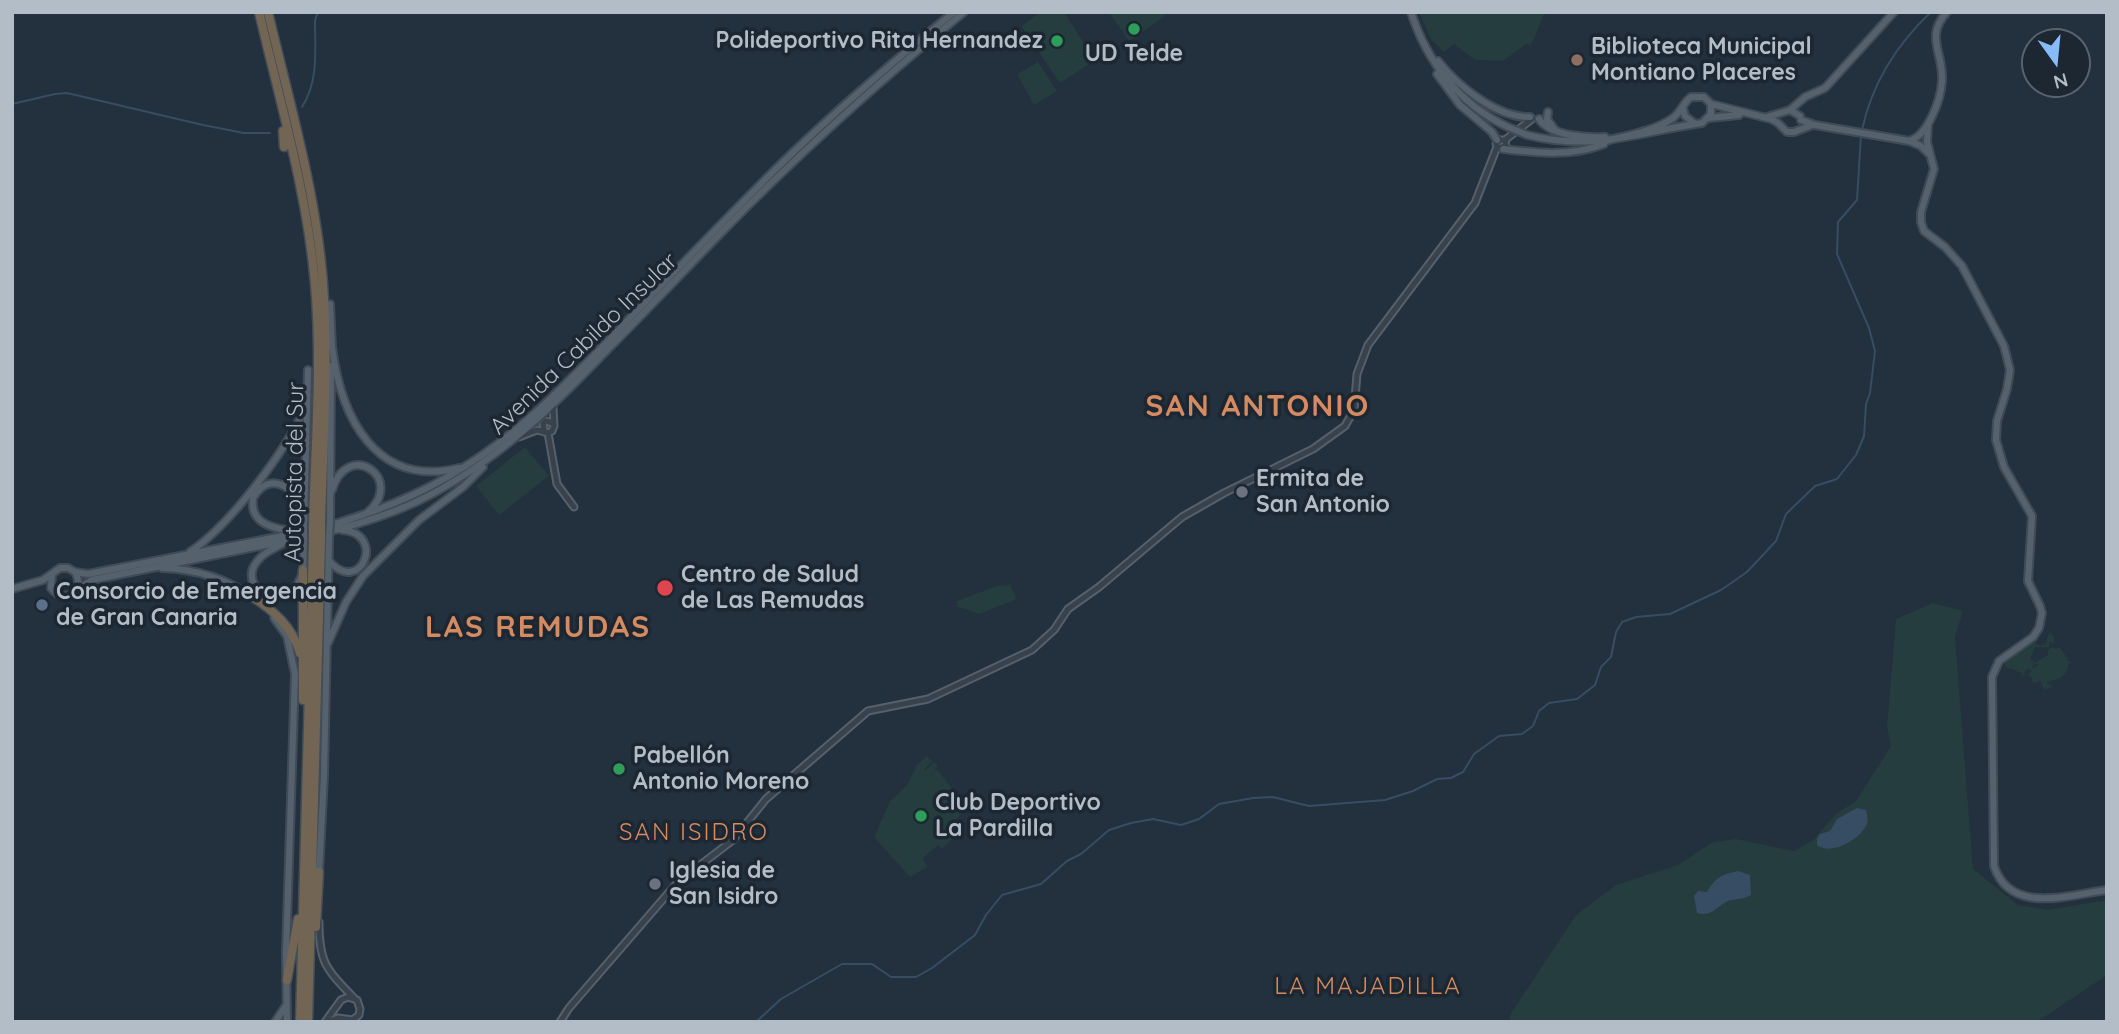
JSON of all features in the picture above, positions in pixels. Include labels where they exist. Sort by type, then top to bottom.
[{"type":"highway","name":"Autopista del Sur","points":[[259,12],[303,202],[315,284],[317,346],[314,525],[317,541],[308,1022]]},
{"type":"highway","name":"Autopista del Sur","points":[[268,12],[316,221],[325,317],[314,525]]},
{"type":"highway","points":[[281,107],[284,148]]},
{"type":"highway","points":[[316,221],[323,241],[330,304]]},
{"type":"highway","name":"Autopista del Sur","points":[[300,1022],[305,806],[317,541]]},
{"type":"highway","points":[[303,570],[302,760],[305,806]]},
{"type":"highway","points":[[251,596],[280,618],[296,640],[300,655],[303,704]]},
{"type":"highway","points":[[309,999],[315,953],[319,872]]},
{"type":"highway","points":[[287,980],[302,899]]},
{"type":"main road","name":"Avenida Cabildo Insular","points":[[75,572],[88,574],[186,555],[365,515],[425,490],[478,458],[518,428],[556,394],[754,190],[812,135],[954,12]]},
{"type":"main road","name":"Avenida Cabildo Insular","points":[[75,591],[92,580],[287,541],[374,519],[447,486],[490,459],[553,406],[761,192],[867,93],[964,12]]},
{"type":"main road","points":[[1411,12],[1434,69],[1447,89],[1492,132],[1500,144],[1538,153],[1564,153],[1612,141]]},
{"type":"main road","points":[[1780,125],[1780,118],[1787,111],[1805,97],[1825,88],[1894,12]]},
{"type":"main road","points":[[1922,141],[1942,81],[1936,31],[1938,22],[1947,12]]},
{"type":"main road","points":[[1424,43],[1449,74],[1480,98],[1505,112],[1534,118],[1546,128],[1556,131],[1596,138],[1625,136]]},
{"type":"main road","points":[[1424,43],[1440,71],[1456,90],[1482,112],[1527,135],[1564,142],[1612,141],[1702,123],[1709,118],[1748,114]]},
{"type":"main road","points":[[1601,142],[1670,120],[1688,99],[1695,95],[1704,97],[1711,104],[1765,117],[1787,132],[1815,125]]},
{"type":"main road","points":[[1799,128],[1805,97]]},
{"type":"main road","points":[[1709,118],[1711,104]]},
{"type":"main road","points":[[1683,108],[1687,120],[1694,123]]},
{"type":"main road","points":[[1765,117],[1787,111],[1815,125],[1922,141]]},
{"type":"main road","points":[[1548,112],[1549,125],[1556,131]]},
{"type":"main road","points":[[1922,141],[1932,158],[1934,169],[1921,212],[1924,231],[1945,247],[1962,266],[2004,346],[2010,370],[1997,421],[1996,440],[2004,467],[2032,516],[2028,581],[2042,613],[2039,628],[2033,637],[2000,661],[1992,677],[1994,866],[2003,885],[2020,896],[2046,898],[2107,890]]},
{"type":"main road","points":[[330,304],[331,495]]},
{"type":"main road","points":[[332,346],[336,373],[344,398],[360,431],[375,451],[400,466],[430,471],[457,468],[478,458]]},
{"type":"main road","points":[[308,370],[307,404],[317,541],[328,561],[337,569],[346,572],[359,568],[365,561],[366,552],[362,540],[351,531],[336,530]]},
{"type":"main road","points":[[186,555],[211,537],[264,473],[284,447],[307,404]]},
{"type":"main road","points":[[326,648],[346,602],[363,576],[419,520],[470,480],[490,459]]},
{"type":"main road","points":[[314,525],[338,476],[355,465],[370,468],[379,477],[381,489],[376,503],[365,515]]},
{"type":"main road","points":[[270,484],[287,487],[298,498],[314,525],[281,530],[263,524],[254,511],[253,498],[259,490],[270,484]]},
{"type":"main road","points":[[287,541],[259,559],[252,574],[256,587],[269,596],[282,596],[297,583],[317,541]]},
{"type":"main road","points":[[319,872],[324,775],[328,561]]},
{"type":"main road","points":[[12,589],[28,584],[43,580],[64,568],[75,572],[79,579],[75,591],[68,596],[61,596],[51,587],[28,584]]},
{"type":"main road","points":[[150,568],[199,572],[215,577],[251,596],[278,622],[287,636],[293,660],[287,1022]]},
{"type":"main road","points":[[51,587],[52,574]]},
{"type":"main road","points":[[275,1022],[286,1006]]},
{"type":"street","points":[[560,1022],[569,1008],[678,882],[733,839],[766,799],[868,711],[928,699],[1032,650],[1054,630],[1068,609],[1182,517],[1333,436],[1351,419],[1357,374],[1368,345],[1475,203],[1500,144],[1534,118]]},
{"type":"street","points":[[519,437],[537,430],[546,432],[554,429],[553,406]]},
{"type":"street","points":[[553,424],[546,421],[542,426],[546,432],[557,484],[574,507]]},
{"type":"street","points":[[319,872],[318,948],[326,967],[359,1003],[360,1009],[359,1015],[351,1021],[338,1018],[326,1022]]},
{"type":"street","points":[[326,1022],[341,1000],[354,998]]},
{"type":"green space","points":[[1041,12],[1064,12],[1095,60],[1060,83],[1021,26]]},
{"type":"green space","name":"UD Telde","points":[[1109,12],[1162,12],[1165,16],[1129,41]]},
{"type":"green space","points":[[1419,12],[1545,12],[1531,45],[1526,44],[1503,61],[1475,60],[1454,44],[1444,52],[1431,39]]},
{"type":"green space","points":[[1038,62],[1057,91],[1034,105],[1017,74]]},
{"type":"green space","points":[[525,447],[549,476],[499,515],[476,486]]},
{"type":"green space","points":[[1010,585],[1015,600],[979,614],[956,606],[957,601],[997,586]]},
{"type":"green space","points":[[1933,603],[1963,611],[1955,637],[1973,869],[2018,905],[2048,910],[2107,900],[2107,975],[2037,1022],[1510,1022],[1510,1015],[1576,915],[1616,885],[1678,865],[1713,842],[1736,839],[1794,851],[1813,840],[1837,813],[1856,801],[1891,746],[1887,727],[1896,619]]},
{"type":"green space","points":[[2049,632],[2054,637],[2054,643],[2049,642],[2049,647],[2035,647],[2030,659],[2034,661],[2032,669],[2038,665],[2034,663],[2048,655],[2048,650],[2052,647],[2060,647],[2073,663],[2069,663],[2061,677],[2046,682],[2053,687],[2044,690],[2040,680],[2037,683],[2032,682],[2032,677],[2027,676],[2032,670],[2028,669],[2024,672],[2025,676],[2022,676],[2021,673],[2010,668],[2009,670],[2004,664],[2034,639],[2039,646],[2046,643]]},
{"type":"green space","name":"Club Deportivo La Pardilla","points":[[927,756],[932,761],[924,770],[934,762],[938,766],[930,776],[937,769],[967,808],[952,824],[956,829],[951,835],[953,838],[942,849],[938,845],[923,858],[927,867],[910,877],[874,837],[890,801],[907,785],[917,765]]},
{"type":"water","points":[[1857,808],[1866,810],[1868,820],[1857,836],[1836,848],[1817,845],[1820,834],[1830,831],[1837,819]]},
{"type":"water","points":[[1738,871],[1750,875],[1751,895],[1728,901],[1710,913],[1697,913],[1694,896],[1698,891],[1707,892],[1720,877]]},
{"type":"waterway","points":[[302,107],[314,76],[315,20],[318,12]]},
{"type":"waterway","points":[[1862,130],[1872,96],[1887,66],[1896,51],[1931,12]]},
{"type":"waterway","points":[[12,104],[67,93],[203,125],[244,133],[270,133]]},
{"type":"waterway","points":[[756,1022],[781,999],[842,964],[872,964],[891,977],[916,977],[975,935],[1002,895],[1041,884],[1109,830],[1153,819],[1181,825],[1199,819],[1219,804],[1253,798],[1273,797],[1309,806],[1385,800],[1413,791],[1437,779],[1451,778],[1463,772],[1474,754],[1499,736],[1522,734],[1533,726],[1539,711],[1549,703],[1577,699],[1595,685],[1601,667],[1611,657],[1616,632],[1622,622],[1636,617],[1670,614],[1721,590],[1747,572],[1776,541],[1786,514],[1815,486],[1837,479],[1856,455],[1864,436],[1866,404],[1870,393],[1875,351],[1869,328],[1837,254],[1838,222],[1857,200],[1861,135]]},
{"type":"place","name":"UD Telde","points":[[1134,29]]},
{"type":"place","name":"Polideportivo Rita Hernandez","points":[[1057,41]]},
{"type":"place","name":"Biblioteca Municipal Montiano Placeres","points":[[1577,60]]},
{"type":"place","name":"Ermita de San Antonio","points":[[1242,492]]},
{"type":"place","name":"Centro de Salud de Las Remudas","points":[[665,588]]},
{"type":"place","name":"Consorcio de Emergencia de Gran Canaria","points":[[42,605]]},
{"type":"place","name":"Pabellón Antonio Moreno","points":[[619,769]]},
{"type":"place","name":"Club Deportivo La Pardilla","points":[[921,816]]},
{"type":"place","name":"Iglesia de San Isidro","points":[[655,884]]},
{"type":"district","name":"SAN ANTONIO","points":[[1258,407]]},
{"type":"district","name":"LAS REMUDAS","points":[[538,628]]},
{"type":"district","name":"SAN ISIDRO","points":[[694,833]]},
{"type":"district","name":"LA MAJADILLA","points":[[1368,987]]}]
